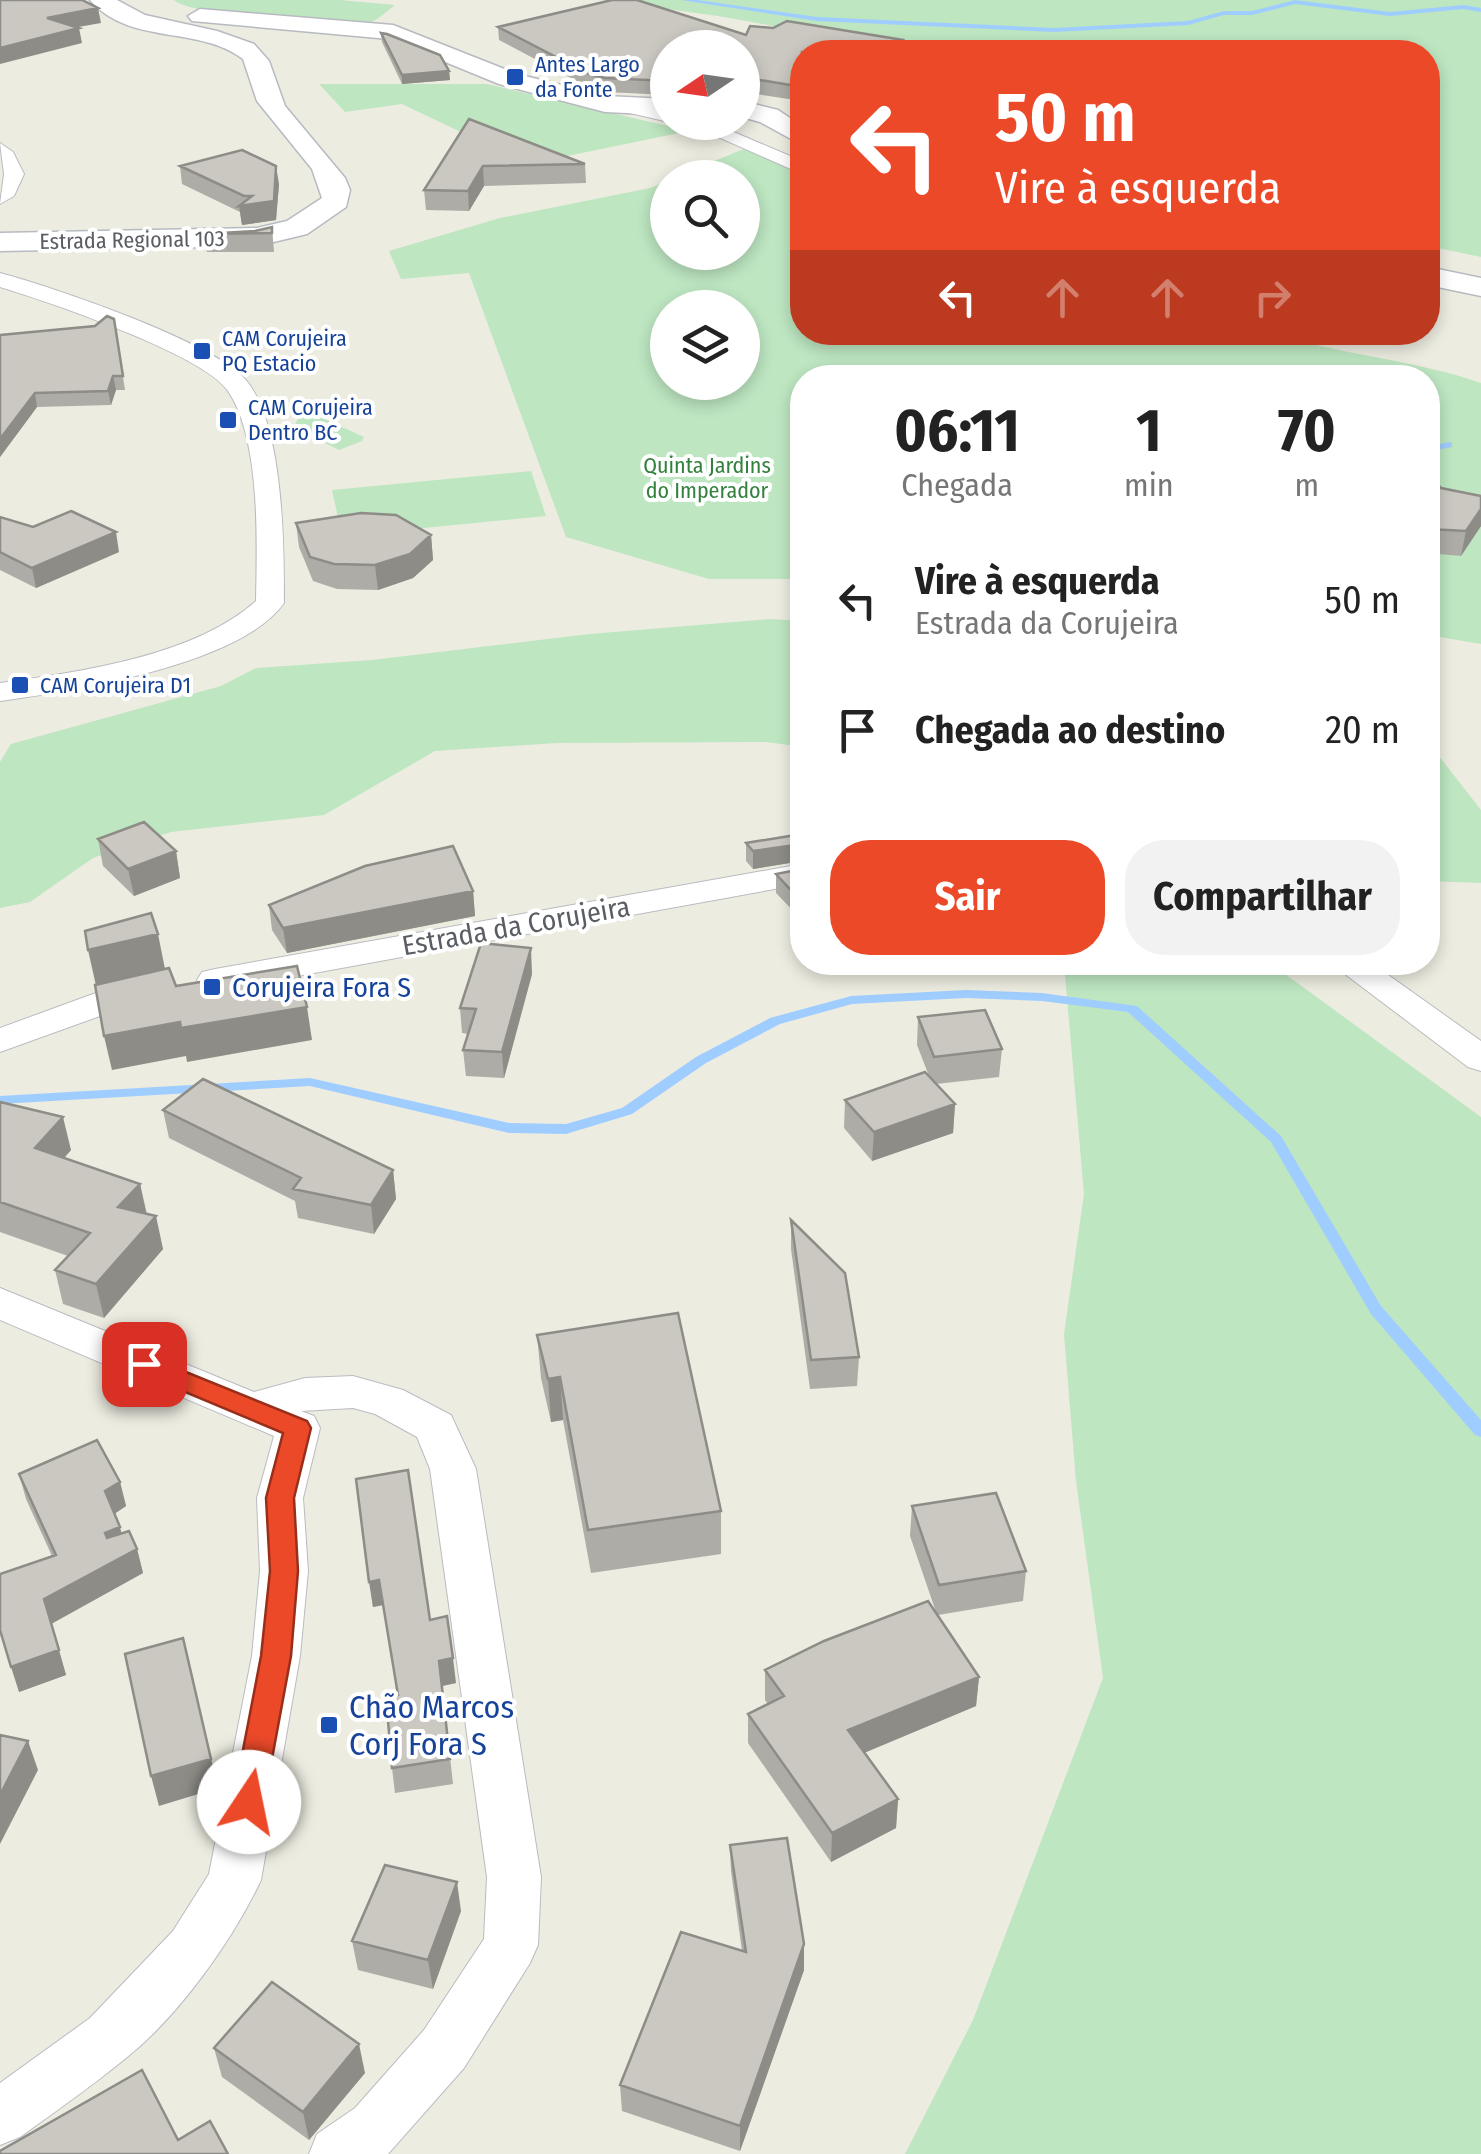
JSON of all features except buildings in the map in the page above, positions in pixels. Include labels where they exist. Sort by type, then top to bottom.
[{"type":"main road","name":"Estrada Regional 103","points":[[0,242],[257,237],[297,228],[336,201],[336,186],[324,166],[264,94],[260,69],[251,53],[217,39],[139,24],[102,0]]},
{"type":"main road","points":[[158,0],[167,9],[215,19],[393,32],[496,76],[624,106],[650,106]]},
{"type":"main road","points":[[760,114],[790,129]]},
{"type":"main road","points":[[1440,278],[1481,287]]},
{"type":"street","points":[[624,106],[650,112]]},
{"type":"street","points":[[736,140],[790,163]]},
{"type":"street","points":[[0,149],[13,164],[16,177],[12,188],[0,198]]},
{"type":"street","points":[[0,280],[149,337],[212,365],[236,383],[253,420],[263,476],[270,602],[248,625],[195,647],[126,667],[0,692]]},
{"type":"street","name":"Estrada da Corujeira","points":[[0,1041],[117,998],[790,876]]},
{"type":"street","points":[[1364,975],[1481,1059]]},
{"type":"street","points":[[0,1304],[298,1428],[280,1498],[284,1571],[276,1656],[234,1880],[192,1948],[110,2037],[0,2116]]},
{"type":"street","points":[[252,1410],[305,1394],[353,1392],[388,1401],[435,1428],[453,1469],[514,1876],[511,1945],[444,2049],[376,2128],[338,2154]]},
{"type":"green space","points":[[174,0],[340,0],[395,5],[368,23],[330,24],[207,11]]},
{"type":"green space","points":[[601,0],[1481,0],[1481,257],[1440,248],[1440,40],[851,40]]},
{"type":"green space","points":[[319,84],[487,84],[650,122],[650,139],[528,164],[402,104],[345,112]]},
{"type":"green space","name":"Quinta Jardins do Imperador","points":[[751,146],[790,163],[790,345],[1317,345],[1414,365],[790,365],[790,579],[709,579],[566,537],[469,273],[401,279],[389,251],[500,218],[650,188],[650,270],[760,270],[760,160],[717,160]]},
{"type":"green space","name":"Quinta Jardins do Imperador","points":[[1440,371],[1481,383],[1481,644],[1440,637]]},
{"type":"green space","points":[[302,409],[364,437],[339,450],[294,427]]},
{"type":"green space","points":[[531,471],[546,516],[342,536],[332,490]]},
{"type":"green space","points":[[790,620],[790,745],[767,742],[557,743],[435,751],[324,815],[171,832],[93,858],[30,902],[0,908],[0,762],[11,744],[221,686],[256,668],[372,660],[590,634]]},
{"type":"green space","points":[[1440,757],[1481,810],[1481,883],[1440,881]]},
{"type":"green space","points":[[1065,975],[1286,975],[1481,1117],[1481,2154],[905,2154],[973,2020],[1103,1678],[1076,1481],[1064,1334],[1084,1194]]},
{"type":"waterway","points":[[684,0],[817,19],[1054,30],[1188,23],[1295,2],[1390,14],[1463,7],[1481,10]]},
{"type":"waterway","points":[[1440,447],[1449,445]]},
{"type":"waterway","points":[[0,1100],[310,1082],[509,1128],[566,1129],[627,1111],[701,1060],[775,1021],[851,1000],[966,994],[1042,997],[1132,1009],[1276,1139],[1376,1310],[1481,1431]]},
{"type":"place","name":"Antes Largo da Fonte","points":[[515,77]]},
{"type":"place","name":"CAM Corujeira PQ Estacio","points":[[202,351]]},
{"type":"place","name":"CAM Corujeira Dentro BC","points":[[228,420]]},
{"type":"place","name":"CAM Corujeira D1","points":[[20,685]]},
{"type":"place","name":"Corujeira Fora S","points":[[212,987]]},
{"type":"place","name":"Chão Marcos Corj Fora S","points":[[329,1725]]},
{"type":"route","points":[[144,1364],[298,1428],[280,1498],[284,1571],[276,1656],[249,1802]]}]
